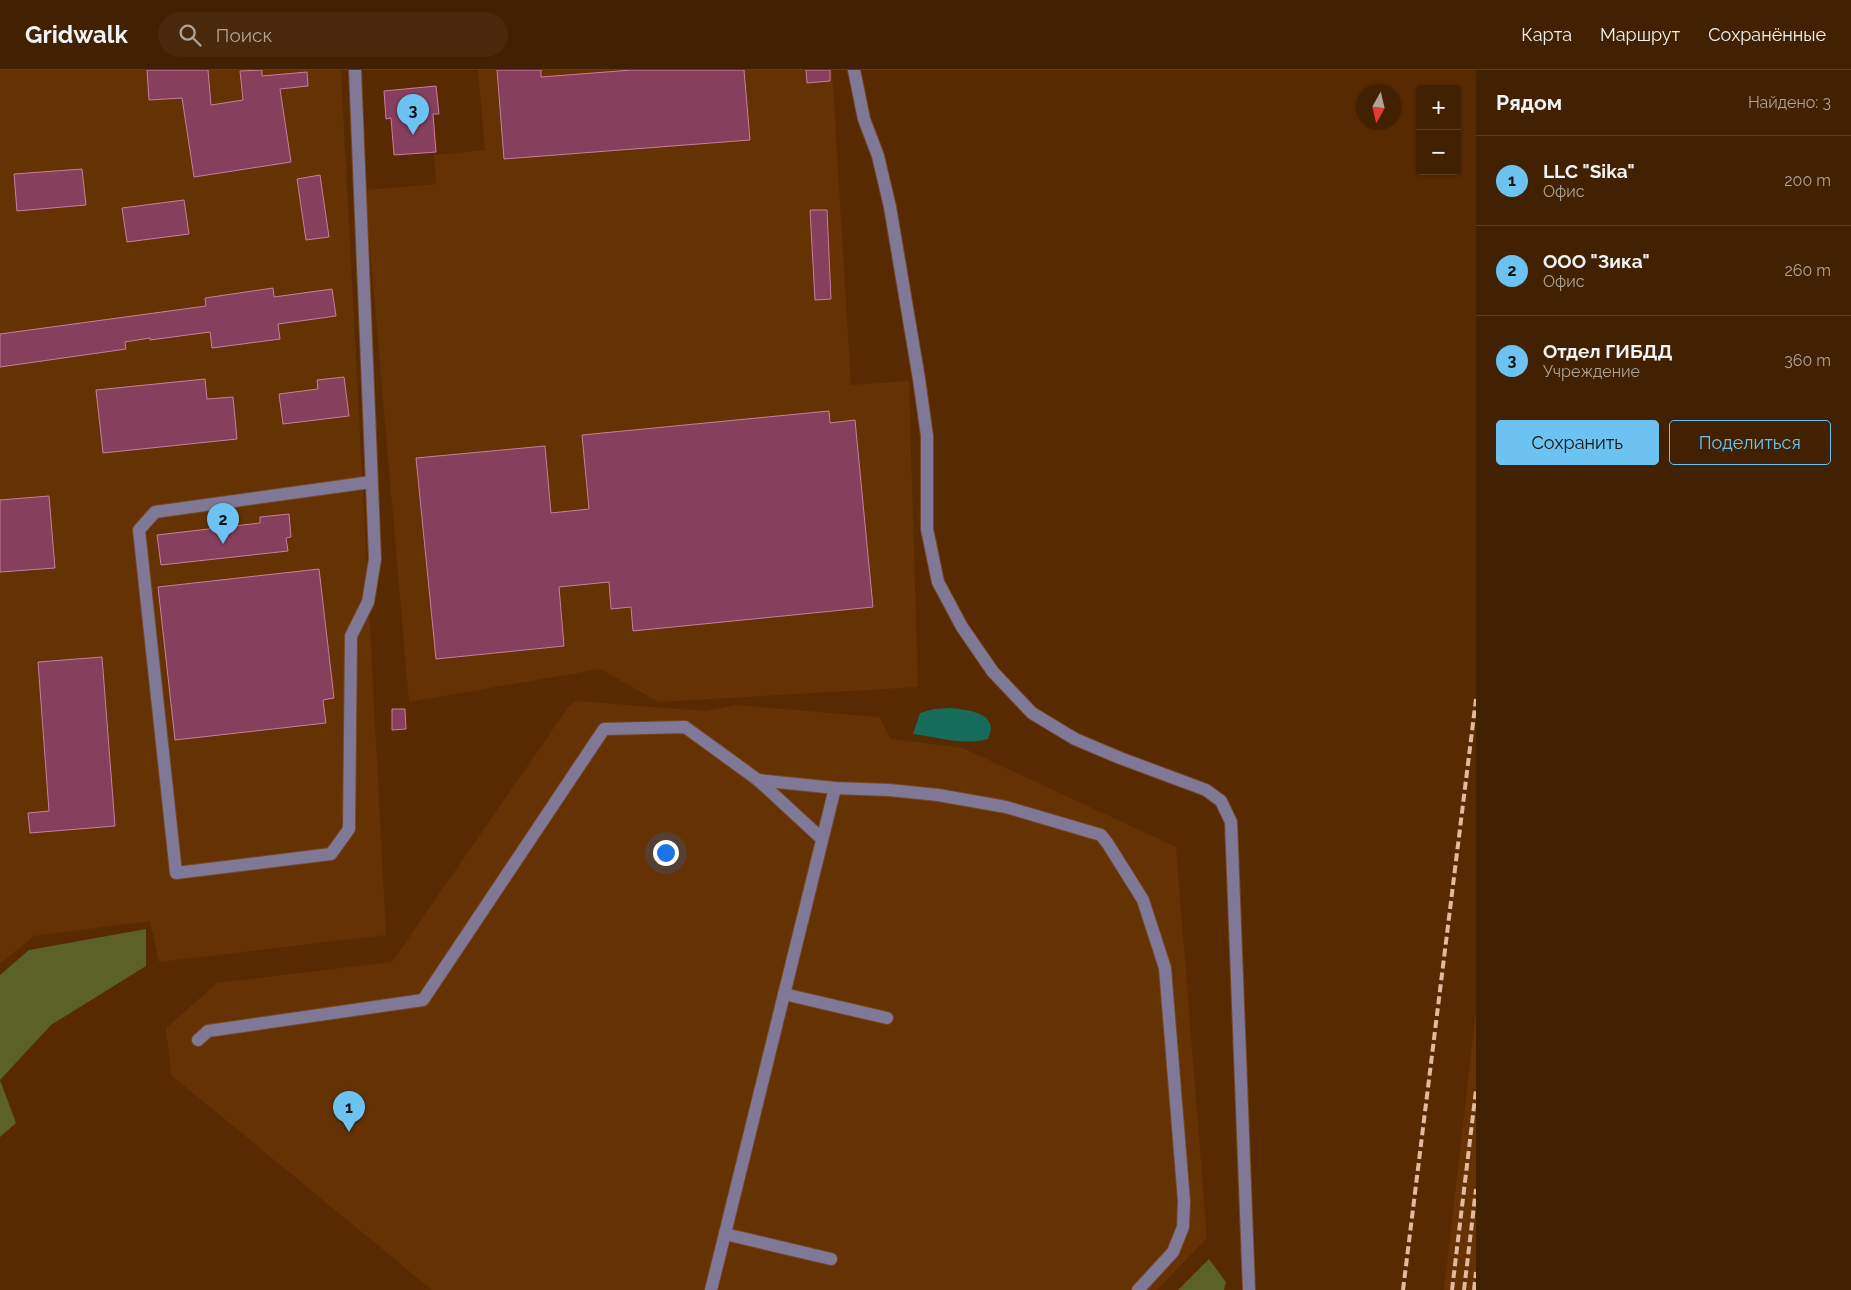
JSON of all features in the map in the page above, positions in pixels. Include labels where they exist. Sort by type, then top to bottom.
[{"type":"street","points":[[355,70],[375,559],[368,602],[351,636],[349,829],[331,854],[176,873],[139,530],[155,512],[371,482]]},
{"type":"street","points":[[854,70],[864,119],[878,156],[890,207],[919,379],[927,436],[927,529],[938,582],[962,627],[993,672],[1032,713],[1075,739],[1206,790],[1221,801],[1231,822],[1249,1290]]},
{"type":"street","points":[[198,1040],[208,1031],[423,1000],[604,729],[685,727],[758,780],[822,839]]},
{"type":"street","points":[[758,780],[835,788],[889,790],[975,801],[1006,807],[1101,835],[1108,844],[1143,900],[1165,968],[1184,1201],[1183,1227],[1173,1252],[1138,1290]]},
{"type":"street","points":[[711,1290],[835,788]]},
{"type":"street","points":[[784,994],[887,1018]]},
{"type":"street","points":[[724,1234],[830,1259]]},
{"type":"shaded area","points":[[0,70],[341,70],[386,935],[159,962],[150,921],[34,936],[0,964]]},
{"type":"shaded area","points":[[478,70],[832,70],[851,385],[909,381],[918,687],[659,702],[600,669],[409,702],[365,190],[436,184],[434,155],[485,150]]},
{"type":"shaded area","points":[[576,701],[705,711],[736,705],[879,717],[891,739],[963,748],[1176,847],[1207,1238],[1157,1290],[432,1290],[171,1075],[166,1028],[217,983],[392,962],[569,706]]},
{"type":"shaded area","points":[[1476,1011],[1476,1290],[1444,1290]]},
{"type":"green space","points":[[146,929],[146,966],[51,1025],[0,1080],[0,975],[29,950]]},
{"type":"green space","points":[[0,1080],[16,1123],[0,1137]]},
{"type":"green space","points":[[1209,1259],[1226,1282],[1224,1290],[1178,1290]]},
{"type":"water","points":[[951,708],[981,714],[986,718],[990,723],[991,730],[988,739],[969,742],[913,734],[920,713],[934,709]]},
{"type":"building","points":[[147,70],[208,70],[211,105],[243,100],[240,71],[262,70],[262,76],[307,72],[308,86],[280,89],[291,162],[194,177],[182,98],[149,100]]},
{"type":"building","points":[[497,70],[541,70],[541,77],[632,70],[744,70],[750,140],[504,159]]},
{"type":"building","points":[[806,70],[830,70],[830,81],[807,83]]},
{"type":"building","points":[[436,86],[439,114],[433,114],[436,152],[394,155],[391,118],[386,119],[384,91]]},
{"type":"building","points":[[82,169],[86,205],[17,211],[14,174]]},
{"type":"building","points":[[320,175],[329,237],[306,240],[297,179]]},
{"type":"building","points":[[184,200],[189,234],[127,242],[122,208]]},
{"type":"building","points":[[810,210],[827,210],[831,299],[815,300]]},
{"type":"building","points":[[273,288],[274,297],[332,289],[336,316],[278,324],[280,339],[212,348],[210,332],[150,340],[150,338],[125,342],[126,349],[0,367],[0,334],[206,306],[205,298]]},
{"type":"building","points":[[344,377],[349,416],[283,424],[279,394],[318,389],[317,380]]},
{"type":"building","points":[[205,379],[207,399],[233,397],[237,439],[103,453],[96,390]]},
{"type":"building","points":[[829,411],[830,423],[855,420],[873,607],[633,631],[631,607],[611,609],[609,582],[559,587],[564,646],[436,659],[416,458],[545,446],[551,513],[589,509],[582,435]]},
{"type":"building","points":[[49,496],[55,568],[0,572],[0,500]]},
{"type":"building","points":[[289,514],[291,537],[286,538],[288,551],[161,565],[157,535],[260,523],[260,517]]},
{"type":"building","points":[[319,569],[334,698],[323,700],[326,723],[175,740],[158,587]]},
{"type":"building","points":[[102,657],[115,826],[30,833],[28,813],[49,811],[38,662]]},
{"type":"building","points":[[392,709],[405,709],[406,729],[392,730]]},
{"type":"railway","points":[[1403,1290],[1476,699]]},
{"type":"railway","points":[[1452,1290],[1476,1090]]},
{"type":"railway","points":[[1464,1290],[1476,1189]]},
{"type":"railway","points":[[1474,1290],[1476,1272]]},
{"type":"place","name":"Отдел ГИБДД","points":[[413,135]]},
{"type":"place","name":"ООО \"Зика\"","points":[[223,544]]},
{"type":"place","name":"LLC \"Sika\"","points":[[349,1132]]}]
